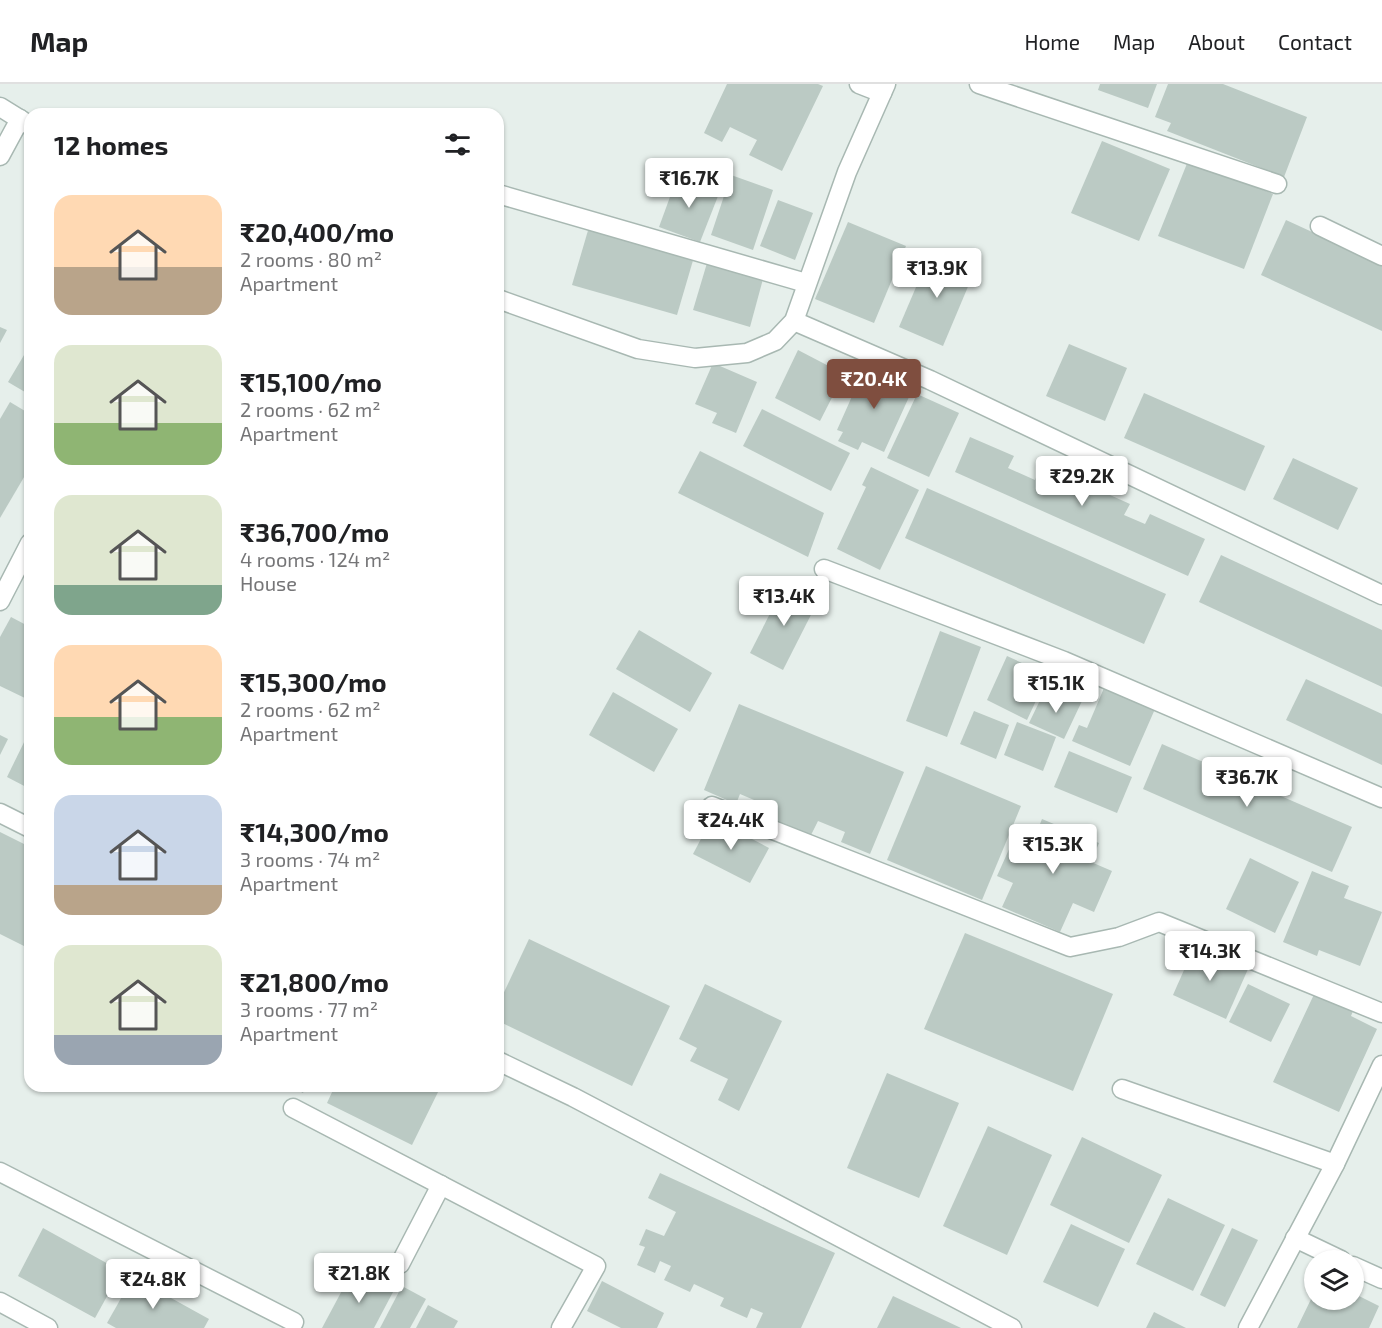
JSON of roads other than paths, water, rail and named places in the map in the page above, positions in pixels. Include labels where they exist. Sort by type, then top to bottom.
[{"type":"street","points":[[504,301],[638,349],[695,358],[747,353],[775,341],[794,321],[847,172],[884,89],[858,84]]},
{"type":"street","points":[[979,84],[1277,184]]},
{"type":"street","points":[[0,107],[24,121]]},
{"type":"street","points":[[0,156],[24,123]]},
{"type":"street","points":[[504,196],[806,283]]},
{"type":"street","points":[[1320,226],[1382,256]]},
{"type":"street","points":[[794,321],[930,380],[1382,595]]},
{"type":"street","points":[[0,601],[24,555]]},
{"type":"street","points":[[824,568],[1064,662],[1382,798]]},
{"type":"street","points":[[712,806],[1070,947],[1119,937],[1158,922],[1382,1013]]},
{"type":"street","points":[[0,813],[24,825]]},
{"type":"street","points":[[504,1064],[584,1102],[1012,1328]]},
{"type":"street","points":[[1248,1328],[1335,1164],[1382,1065]]},
{"type":"street","points":[[1122,1089],[1335,1164]]},
{"type":"street","points":[[293,1107],[596,1266],[561,1328]]},
{"type":"street","points":[[0,1172],[294,1322]]},
{"type":"street","points":[[400,1264],[441,1185]]},
{"type":"street","points":[[1294,1238],[1320,1250]]},
{"type":"street","points":[[1364,1271],[1382,1279]]},
{"type":"street","points":[[0,1302],[48,1328]]}]
